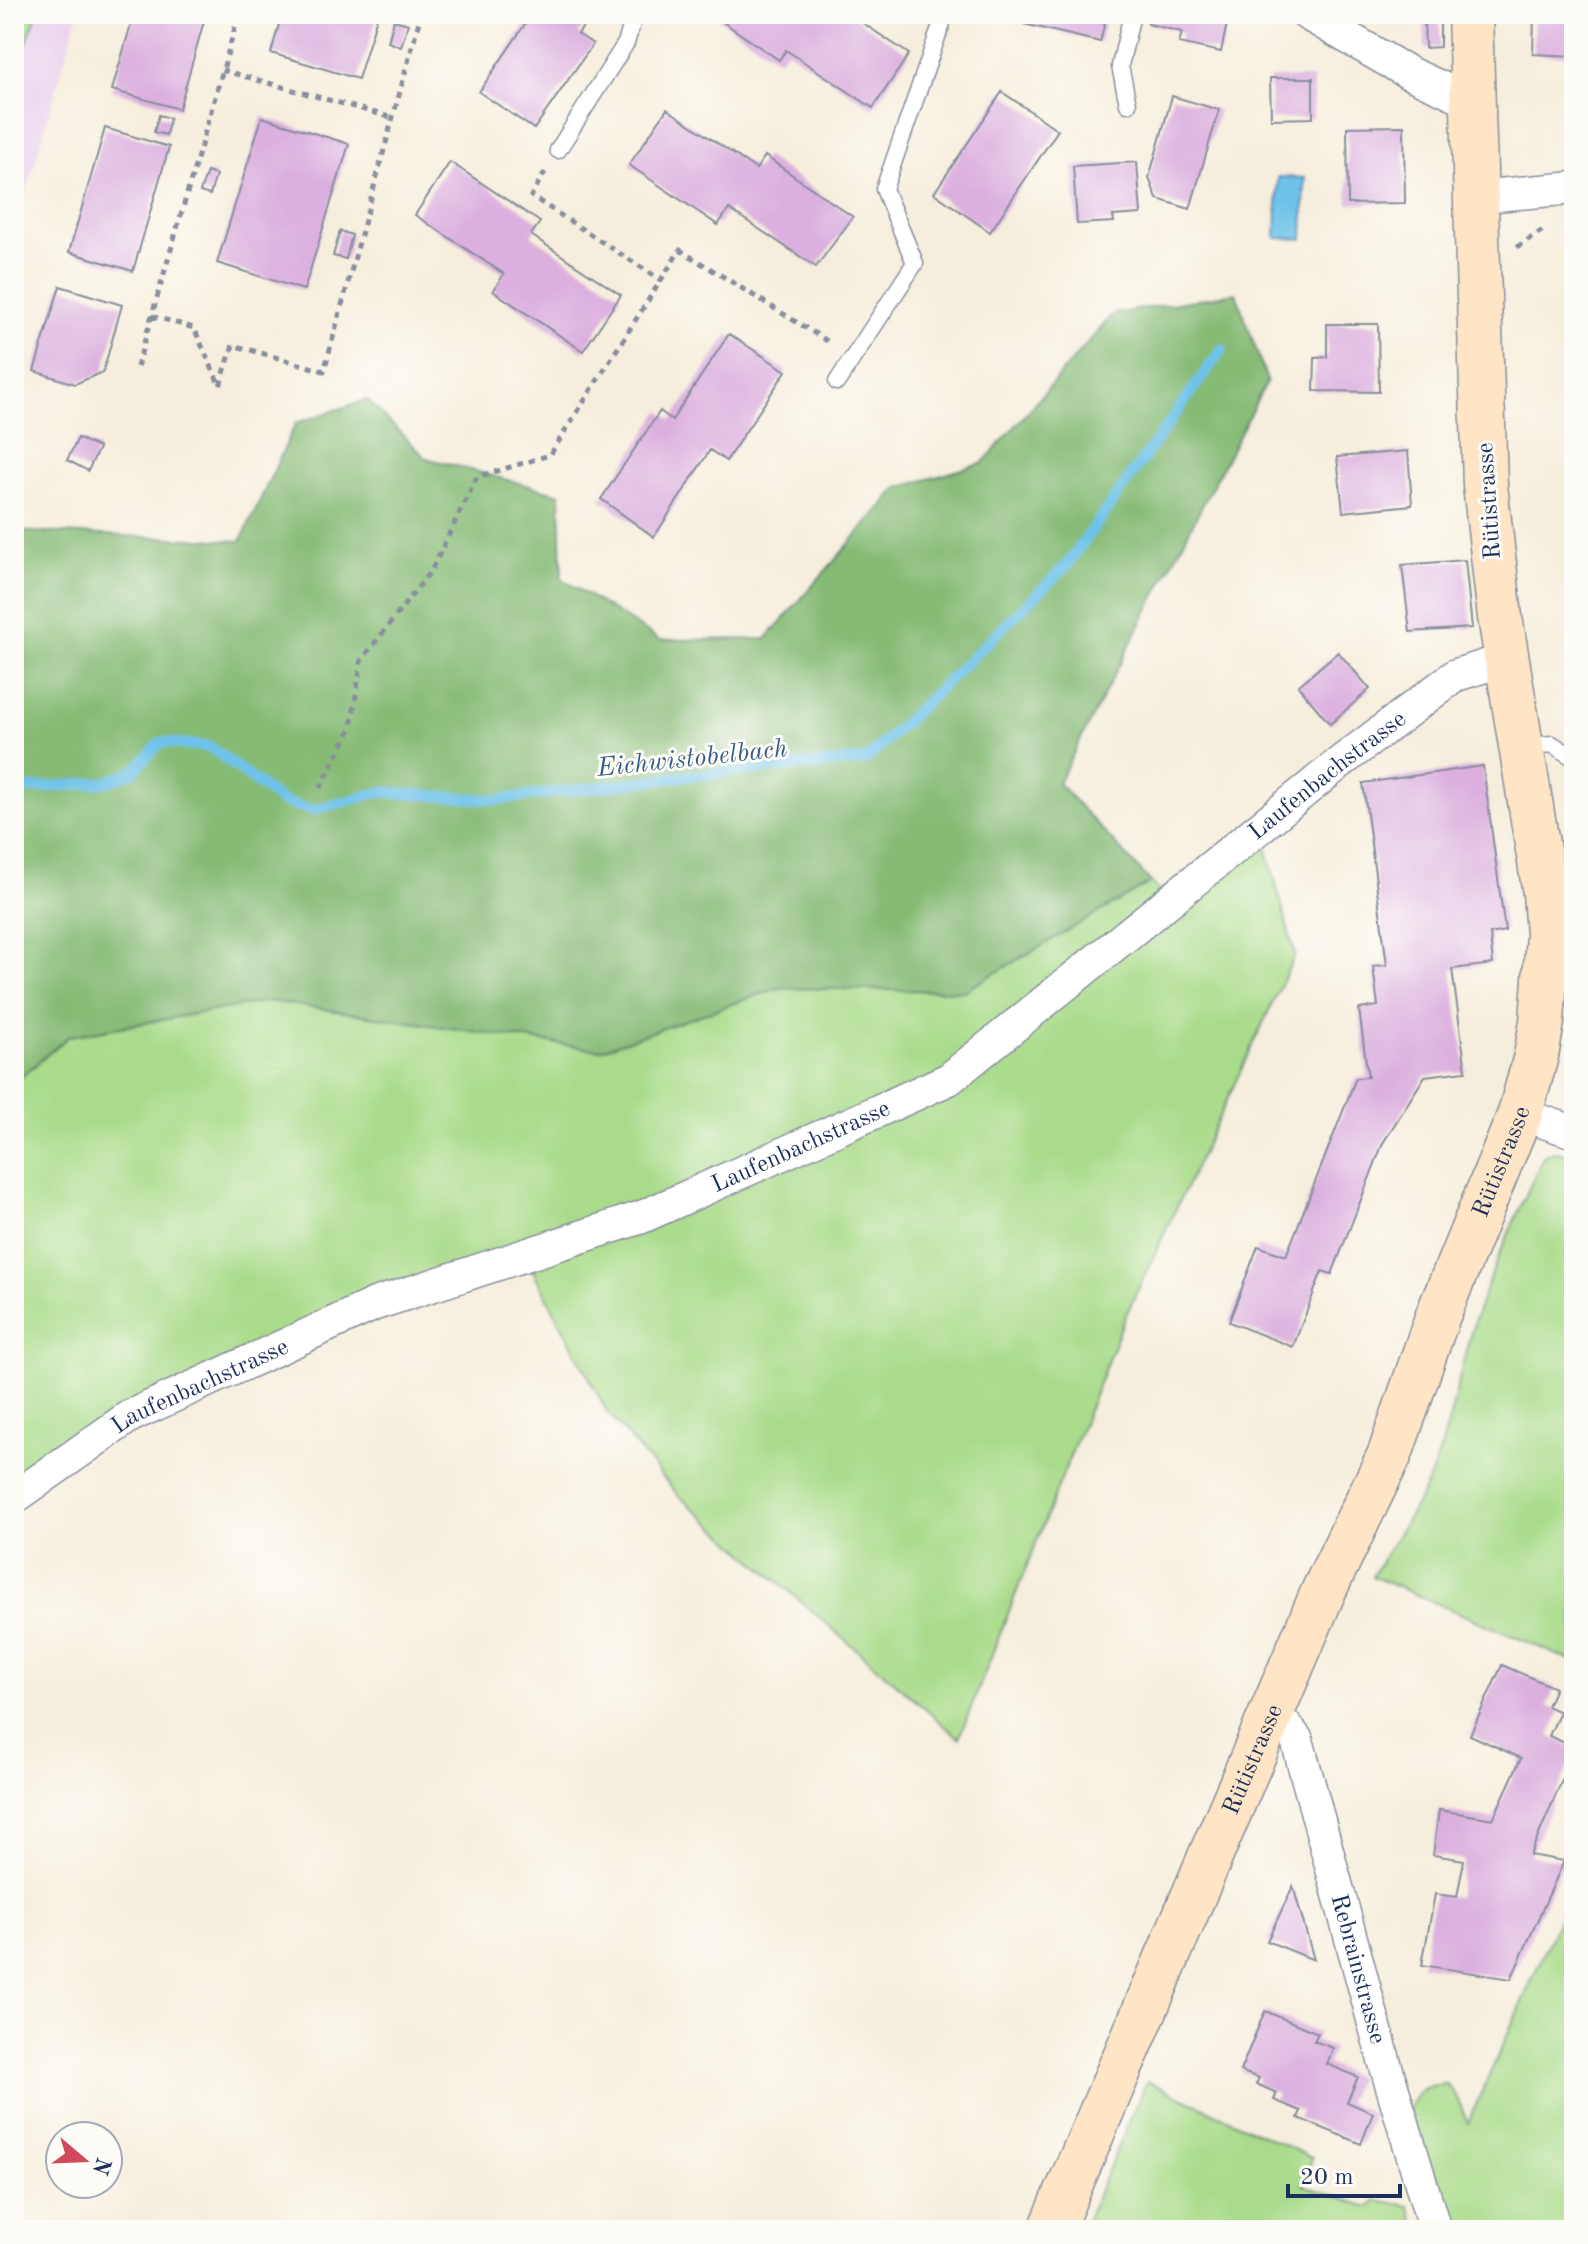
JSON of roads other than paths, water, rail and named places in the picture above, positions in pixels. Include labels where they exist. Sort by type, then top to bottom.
[{"type":"main road","name":"Rütistrasse","points":[[1051,2230],[1324,1590],[1398,1436],[1438,1315],[1520,1114],[1542,1022],[1548,935],[1540,853],[1490,547],[1485,485],[1470,14]]},
{"type":"street","points":[[1307,14],[1409,73],[1473,102]]},
{"type":"street","points":[[1475,197],[1574,188]]},
{"type":"street","name":"Laufenbachstrasse","points":[[14,1498],[130,1416],[375,1304],[642,1217],[949,1079],[1342,761],[1456,675],[1508,659]]},
{"type":"street","points":[[1520,1114],[1574,1132]]},
{"type":"street","name":"Rebrainstrasse","points":[[1272,1716],[1287,1727],[1297,1740],[1384,2060],[1435,2230]]},
{"type":"lane","points":[[558,150],[626,43],[635,14]]},
{"type":"lane","points":[[837,382],[915,263],[884,189],[945,14]]},
{"type":"lane","points":[[1128,104],[1120,66],[1132,14]]},
{"type":"lane","points":[[1523,747],[1552,744],[1574,758]]},
{"type":"water","points":[[1278,177],[1305,178],[1303,239],[1276,238]]},
{"type":"waterway","name":"Eichwistobelbach","points":[[14,790],[106,782],[133,772],[161,742],[210,747],[282,802],[313,810],[381,792],[496,800],[685,776],[866,760],[1067,565],[1222,349]]}]
